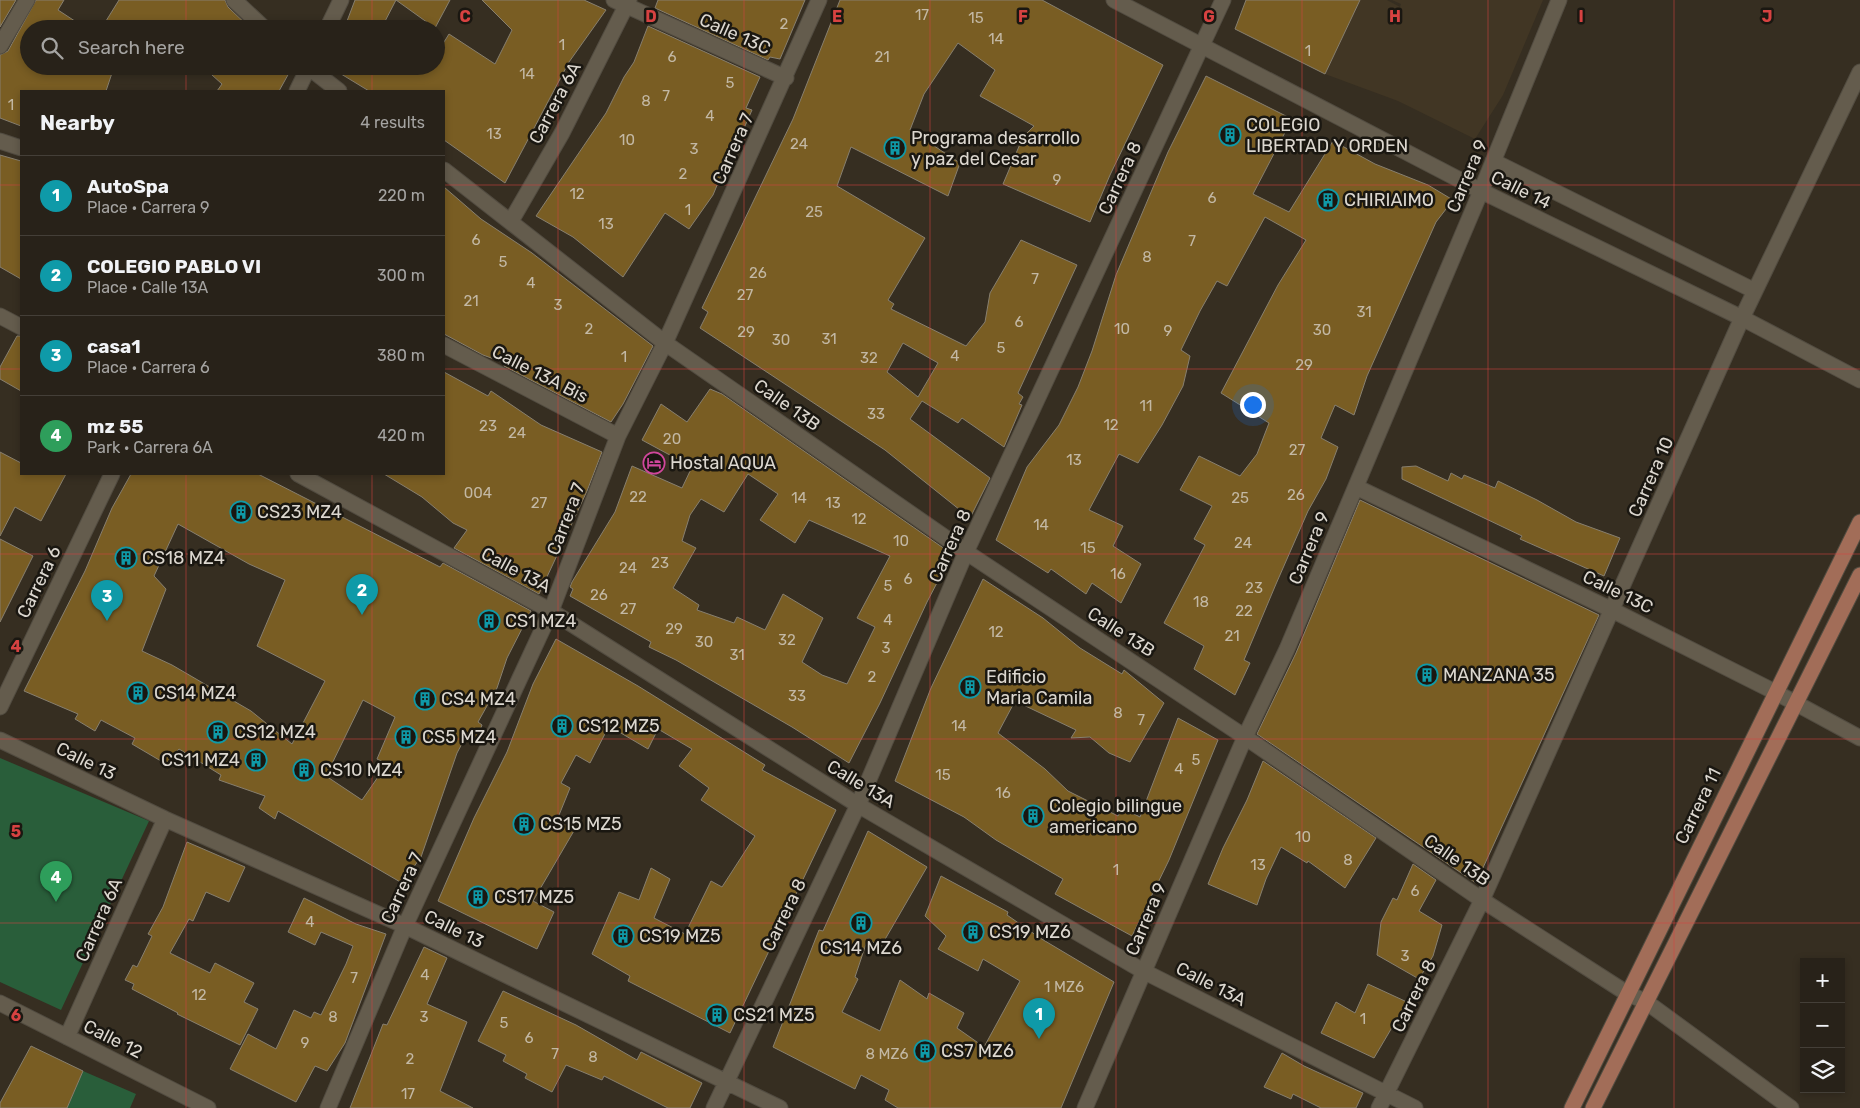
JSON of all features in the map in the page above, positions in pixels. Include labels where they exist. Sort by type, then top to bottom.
[{"type":"main road","name":"Carrera 11","points":[[1572,1108],[1860,522]]},
{"type":"main road","points":[[1593,1108],[1860,575]]},
{"type":"street","points":[[0,46],[27,0]]},
{"type":"street","points":[[234,0],[255,20]]},
{"type":"street","points":[[332,20],[341,0]]},
{"type":"street","name":"Carrera 7","points":[[328,1108],[405,926],[551,611],[618,436],[665,343],[786,78],[819,0]]},
{"type":"street","name":"Calle 14","points":[[1114,0],[1481,191],[1742,318],[1860,380]]},
{"type":"street","name":"Carrera 8","points":[[714,1108],[858,805],[966,552],[1223,0]]},
{"type":"street","name":"Carrera 9","points":[[1085,1108],[1245,737],[1356,487],[1560,0]]},
{"type":"street","name":"Calle 13C","points":[[623,2],[786,78]]},
{"type":"street","name":"Carrera 6A","points":[[512,221],[562,133],[623,2]]},
{"type":"street","name":"Carrera 10","points":[[1482,900],[1742,318],[1860,72]]},
{"type":"street","points":[[297,90],[304,75]]},
{"type":"street","points":[[318,75],[338,90]]},
{"type":"street","points":[[0,141],[20,148]]},
{"type":"street","points":[[1494,161],[1755,291]]},
{"type":"street","name":"Calle 13B","points":[[445,171],[512,221],[665,343],[966,552],[1245,737],[1482,900],[1628,994],[1645,1002],[1791,1108]]},
{"type":"street","points":[[0,316],[20,326]]},
{"type":"street","name":"Calle 13A Bis","points":[[445,346],[618,436]]},
{"type":"street","name":"Carrera 6","points":[[0,707],[112,475]]},
{"type":"street","name":"Calle 13A","points":[[300,475],[551,611],[858,805],[1143,971],[1415,1108]]},
{"type":"street","name":"Calle 13C","points":[[1356,487],[1612,610],[1775,692],[1794,704],[1860,738]]},
{"type":"street","name":"Calle 13","points":[[0,740],[165,819],[405,926],[780,1108]]},
{"type":"street","name":"Carrera 6A","points":[[67,1037],[165,819]]},
{"type":"street","name":"Carrera 8","points":[[1379,1108],[1482,900]]},
{"type":"street","name":"Calle 12","points":[[0,1003],[208,1108]]},
{"type":"shaded area","points":[[1360,0],[1387,0],[1400,7],[1401,4],[1392,0],[1543,0],[1503,95],[1475,139],[1398,101],[1325,74]]},
{"type":"green space","points":[[0,758],[149,821],[61,1010],[0,982]]},
{"type":"green space","points":[[83,1071],[136,1094],[130,1108],[67,1108]]},
{"type":"building","points":[[0,0],[16,0],[0,27]]},
{"type":"building","points":[[36,0],[64,0],[58,10],[73,20],[25,20]]},
{"type":"building","points":[[119,0],[225,0],[228,7],[242,20],[107,20]]},
{"type":"building","points":[[355,0],[396,0],[386,20],[347,20]]},
{"type":"building","points":[[396,0],[450,0],[439,20],[424,20]]},
{"type":"building","points":[[482,0],[584,0],[606,10],[569,62],[505,183],[445,141],[445,90],[367,90],[343,75],[445,75],[445,40],[449,34],[495,64],[512,30]]},
{"type":"building","points":[[658,0],[805,0],[780,59],[770,57],[768,60],[655,8]]},
{"type":"building","points":[[840,0],[1042,0],[1163,65],[1110,175],[1090,222],[1003,184],[1023,137],[1034,126],[980,96],[995,70],[958,43],[924,94],[910,130],[960,163],[948,196],[851,147],[837,186],[925,238],[888,300],[894,304],[891,309],[966,346],[985,322],[990,293],[1021,240],[1077,265],[1018,393],[1023,397],[1019,404],[1022,405],[1004,447],[962,418],[958,423],[922,401],[910,419],[990,478],[970,518],[885,450],[700,328],[708,312],[702,308],[793,119]],"holes":[[[903,343],[938,363],[918,397],[887,372]]]},
{"type":"building","points":[[1246,0],[1360,0],[1325,74],[1235,29]]},
{"type":"building","points":[[648,26],[760,77],[746,108],[752,110],[734,151],[732,149],[713,195],[689,229],[665,213],[623,277],[573,237],[536,216],[606,113],[624,77],[634,62]]},
{"type":"building","points":[[20,29],[20,75],[111,75],[106,90],[20,90],[20,126],[0,118],[0,55],[8,51]]},
{"type":"building","points":[[212,75],[288,75],[280,90],[218,90],[222,84]]},
{"type":"building","points":[[1206,76],[1292,119],[1253,194],[1289,212],[1333,141],[1375,164],[1428,185],[1453,200],[1436,222],[1367,376],[1354,415],[1335,405],[1321,438],[1338,447],[1326,479],[1308,511],[1244,660],[1250,663],[1235,695],[1194,669],[1204,646],[1164,623],[1205,545],[1194,539],[1212,506],[1180,490],[1199,456],[1240,476],[1257,454],[1269,423],[1221,393],[1278,285],[1306,240],[1265,217],[1227,286],[1217,281],[1200,311],[1181,350],[1190,356],[1183,386],[1162,425],[1138,463],[1119,454],[1089,510],[1123,526],[1113,546],[1141,564],[1121,603],[1092,583],[1086,594],[1051,569],[1048,573],[996,540],[1027,467],[1059,425],[1078,387],[1092,351],[1116,275],[1168,152]]},
{"type":"building","points":[[0,155],[20,161],[20,278],[0,267]]},
{"type":"building","points":[[445,188],[481,219],[532,253],[653,346],[623,404],[611,422],[504,366],[505,363],[483,355],[445,335]]},
{"type":"building","points":[[17,336],[20,336],[20,390],[0,379],[0,367]]},
{"type":"building","points":[[445,373],[488,396],[491,391],[541,425],[602,452],[587,491],[539,594],[454,548],[467,530],[453,523],[422,497],[386,475],[445,475]]},
{"type":"building","points":[[710,389],[722,394],[952,554],[849,763],[792,727],[676,660],[649,647],[651,642],[570,596],[573,589],[570,587],[572,582],[615,512],[632,466],[682,488],[692,467],[642,440],[661,404],[687,422]],"holes":[[[748,474],[778,494],[760,520],[795,543],[809,520],[890,556],[857,618],[875,627],[847,684],[822,675],[802,662],[823,618],[783,594],[765,630],[737,617],[734,623],[697,610],[699,605],[673,588],[696,548],[682,541],[690,515],[701,499],[724,512]]]},
{"type":"building","points":[[0,452],[20,462],[20,475],[65,475],[41,521],[15,507],[0,536]]},
{"type":"building","points":[[1416,466],[1448,481],[1451,473],[1462,479],[1464,475],[1495,488],[1498,481],[1576,522],[1620,538],[1604,576],[1520,539],[1522,536],[1402,479],[1402,467]]},
{"type":"building","points":[[130,475],[260,475],[440,567],[443,563],[531,611],[507,658],[497,688],[478,722],[482,725],[476,741],[465,738],[457,753],[421,857],[402,883],[278,811],[275,819],[259,808],[265,796],[219,780],[221,775],[179,749],[166,764],[132,744],[135,738],[101,720],[95,731],[75,719],[78,714],[24,691],[85,571],[112,508]],"holes":[[[178,524],[249,564],[285,580],[257,646],[325,681],[292,744],[251,711],[172,665],[142,651],[166,589],[154,576]],[[363,700],[395,717],[377,759],[387,764],[362,800],[326,776]]]},
{"type":"building","name":"MANZANA 35","points":[[1360,500],[1599,615],[1476,883],[1257,734],[1296,653]]},
{"type":"building","points":[[0,539],[33,556],[0,622]]},
{"type":"building","points":[[983,579],[1043,618],[1080,648],[1122,674],[1124,670],[1164,703],[1130,762],[1109,753],[1090,737],[1071,738],[1076,730],[1015,701],[998,733],[1045,769],[1068,791],[1118,816],[1122,808],[1140,817],[1178,718],[1218,740],[1169,860],[1132,936],[1055,894],[1063,879],[996,840],[964,817],[895,781],[931,688]]},
{"type":"building","points":[[556,639],[638,686],[765,765],[762,770],[836,810],[730,1033],[628,981],[630,976],[592,954],[619,892],[639,900],[651,868],[670,879],[654,918],[685,934],[711,881],[722,887],[755,836],[701,800],[709,788],[679,766],[692,749],[658,729],[648,749],[609,726],[590,763],[576,755],[561,783],[570,788],[557,820],[575,829],[533,901],[554,912],[537,949],[438,901],[474,818],[507,752],[533,684]]},
{"type":"building","points":[[1263,761],[1376,838],[1345,888],[1308,861],[1307,863],[1281,847],[1266,879],[1257,905],[1208,884]]},
{"type":"building","points":[[868,831],[927,867],[880,948],[868,938],[855,977],[858,979],[842,1012],[880,1031],[900,980],[927,999],[929,993],[964,1013],[957,1028],[984,1047],[1020,981],[983,959],[978,971],[938,949],[946,936],[925,916],[941,876],[1008,912],[1007,915],[1040,938],[1114,982],[1061,1108],[898,1108],[885,1100],[889,1090],[861,1075],[855,1089],[773,1047],[819,930],[823,931]]},
{"type":"building","points":[[187,842],[245,867],[229,902],[206,892],[193,921],[189,919],[170,953],[210,973],[215,963],[254,983],[244,1002],[258,1009],[240,1045],[132,989],[134,984],[125,980],[133,965],[137,967],[152,936],[148,934],[163,907]]},
{"type":"building","points":[[1413,864],[1436,880],[1419,911],[1442,925],[1433,956],[1419,979],[1377,955],[1381,922],[1393,898],[1397,900]]},
{"type":"building","points":[[304,898],[356,924],[386,934],[345,1043],[327,1071],[315,1066],[296,1102],[230,1069],[248,1034],[276,1049],[294,1010],[311,1018],[314,1012],[321,1015],[346,964],[353,946],[321,932],[315,945],[288,932]]},
{"type":"building","points":[[424,947],[447,958],[427,1004],[467,1022],[440,1091],[473,1108],[350,1108],[383,1024],[387,1025]]},
{"type":"building","points":[[1368,984],[1407,1002],[1374,1058],[1321,1033],[1336,1002],[1355,1013]]},
{"type":"building","points":[[503,991],[576,1025],[637,1060],[641,1052],[702,1083],[690,1108],[668,1108],[604,1076],[602,1080],[566,1065],[552,1092],[525,1078],[527,1074],[503,1061],[506,1055],[478,1041]]},
{"type":"building","points":[[31,1046],[83,1071],[67,1108],[0,1108],[0,1103]]},
{"type":"building","points":[[1282,1053],[1304,1066],[1363,1093],[1356,1108],[1321,1108],[1293,1094],[1291,1099],[1264,1087]]},
{"type":"place","name":"COLEGIO LIBERTAD Y ORDEN","points":[[1230,135]]},
{"type":"place","name":"Programa desarrollo y paz del Cesar","points":[[895,148]]},
{"type":"place","name":"CHIRIAIMO","points":[[1328,200]]},
{"type":"place","name":"Hostal AQUA","points":[[654,463]]},
{"type":"place","name":"CS23 MZ4","points":[[241,512]]},
{"type":"place","name":"CS18 MZ4","points":[[126,558]]},
{"type":"place","name":"COLEGIO PABLO VI","points":[[362,615]]},
{"type":"place","name":"casa1","points":[[107,621]]},
{"type":"place","name":"CS1 MZ4","points":[[489,621]]},
{"type":"place","name":"MANZANA 35","points":[[1427,675]]},
{"type":"place","name":"Edificio Maria Camila","points":[[970,687]]},
{"type":"place","name":"CS14 MZ4","points":[[138,693]]},
{"type":"place","name":"CS4 MZ4","points":[[425,699]]},
{"type":"place","name":"CS12 MZ5","points":[[562,726]]},
{"type":"place","name":"CS12 MZ4","points":[[218,732]]},
{"type":"place","name":"CS5 MZ4","points":[[406,737]]},
{"type":"place","name":"CS11 MZ4","points":[[256,760]]},
{"type":"place","name":"CS10 MZ4","points":[[304,770]]},
{"type":"place","name":"Colegio bilingue americano","points":[[1033,816]]},
{"type":"place","name":"CS15 MZ5","points":[[524,824]]},
{"type":"place","name":"CS17 MZ5","points":[[478,897]]},
{"type":"place","name":"mz 55","points":[[56,902]]},
{"type":"place","name":"CS14 MZ6","points":[[861,923]]},
{"type":"place","name":"CS19 MZ6","points":[[973,932]]},
{"type":"place","name":"CS19 MZ5","points":[[623,936]]},
{"type":"place","name":"CS21 MZ5","points":[[717,1015]]},
{"type":"place","name":"AutoSpa","points":[[1039,1039]]},
{"type":"place","name":"CS7 MZ6","points":[[925,1051]]}]
